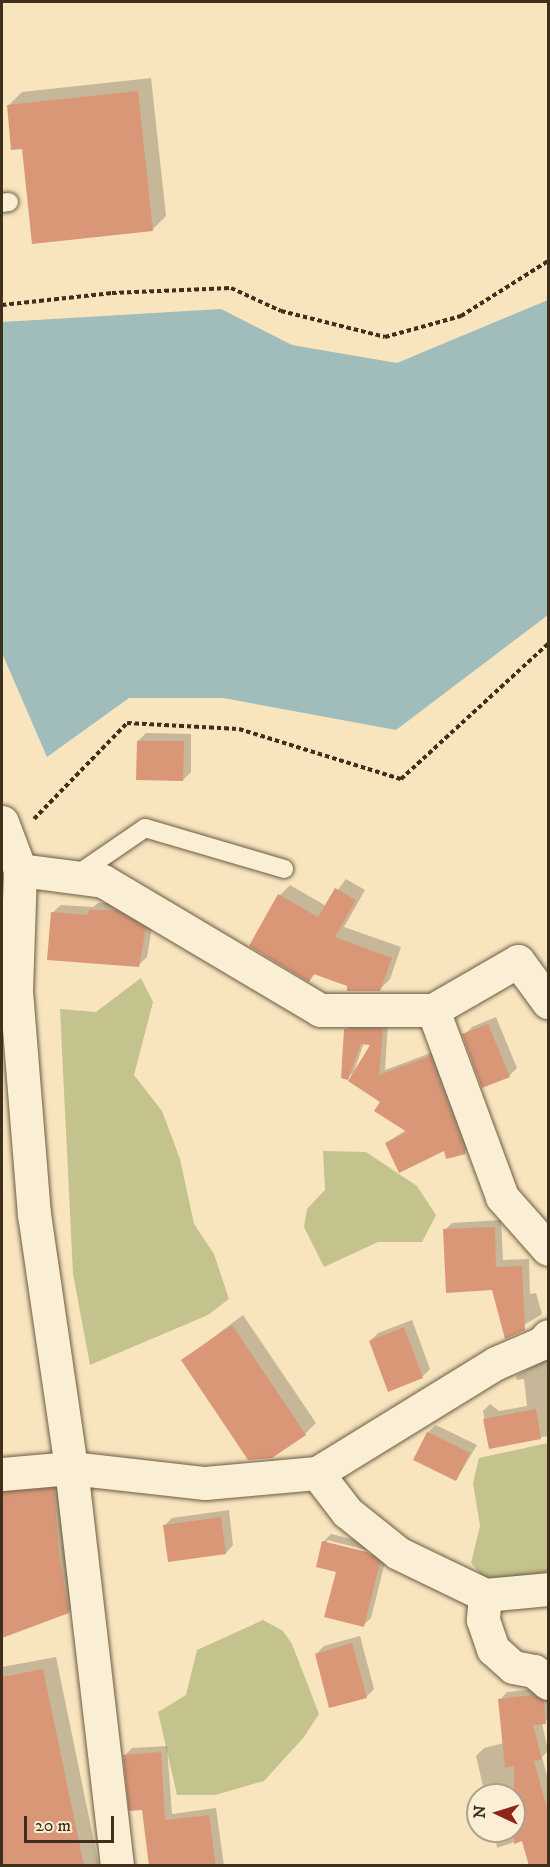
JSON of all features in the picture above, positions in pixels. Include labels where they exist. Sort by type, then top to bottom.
[{"type":"street","points":[[117,1866],[71,1468],[34,1214],[16,991],[10,845],[73,877],[103,881],[320,1010],[432,1010],[518,961],[549,1002]]},
{"type":"street","points":[[432,1010],[502,1197],[549,1249]]},
{"type":"street","points":[[2,1474],[71,1468],[205,1483],[317,1473],[496,1363],[542,1343],[549,1336]]},
{"type":"street","points":[[317,1473],[347,1512],[398,1553],[484,1595],[549,1589]]},
{"type":"street","points":[[484,1595],[483,1620],[493,1649],[513,1667],[534,1671],[549,1683]]},
{"type":"lane","points":[[73,877],[145,828],[284,869]]},
{"type":"path","points":[[2,305],[112,293],[231,288],[281,311],[385,337],[461,316],[549,261]]},
{"type":"path","points":[[10,845],[127,723],[239,729],[401,779],[549,644]]},
{"type":"shaded area","points":[[141,978],[153,1002],[134,1075],[162,1111],[180,1159],[194,1224],[214,1254],[229,1299],[208,1315],[90,1365],[73,1274],[60,1009],[96,1012]]},
{"type":"shaded area","points":[[323,1151],[366,1152],[417,1186],[436,1215],[422,1242],[378,1242],[324,1267],[304,1227],[307,1209],[325,1190]]},
{"type":"shaded area","points":[[548,1443],[548,1570],[541,1577],[490,1585],[471,1563],[480,1526],[473,1483],[479,1458]]},
{"type":"shaded area","points":[[263,1620],[283,1631],[292,1644],[319,1714],[304,1737],[264,1781],[215,1795],[177,1795],[158,1712],[186,1695],[197,1650]]},
{"type":"water","points":[[548,300],[548,615],[396,730],[223,698],[129,698],[47,757],[2,653],[2,322],[221,309],[292,345],[397,363]]},
{"type":"building","points":[[138,91],[153,231],[32,244],[22,149],[11,150],[7,105]]},
{"type":"building","points":[[137,741],[184,741],[183,781],[136,780]]},
{"type":"building","points":[[335,888],[356,900],[335,937],[392,958],[380,991],[347,991],[347,986],[314,974],[309,982],[249,946],[278,894],[318,917]]},
{"type":"building","points":[[89,910],[115,910],[146,928],[139,967],[47,960],[51,912],[88,915]]},
{"type":"building","points":[[488,1024],[510,1077],[482,1088],[462,1034]]},
{"type":"building","points":[[344,1029],[383,1029],[379,1075],[430,1056],[466,1154],[446,1159],[444,1151],[399,1173],[385,1143],[407,1132],[374,1111],[380,1102],[348,1081],[370,1045],[361,1044],[348,1080],[341,1078]]},
{"type":"building","points":[[495,1227],[496,1267],[522,1266],[525,1330],[505,1339],[492,1290],[446,1293],[443,1229]]},
{"type":"building","points":[[232,1325],[306,1435],[272,1458],[248,1460],[181,1360]]},
{"type":"building","points":[[404,1327],[423,1378],[388,1392],[369,1341]]},
{"type":"building","points":[[536,1409],[541,1439],[489,1449],[483,1419]]},
{"type":"building","points":[[427,1432],[470,1453],[456,1481],[413,1460]]},
{"type":"building","points":[[54,1488],[59,1553],[69,1613],[2,1638],[2,1492]]},
{"type":"building","points":[[221,1517],[226,1554],[168,1562],[163,1525]]},
{"type":"building","points":[[322,1541],[367,1552],[380,1562],[364,1627],[324,1617],[336,1572],[316,1567]]},
{"type":"building","points":[[352,1643],[367,1698],[329,1708],[315,1654]]},
{"type":"building","points":[[43,1669],[84,1866],[2,1866],[2,1677]]},
{"type":"building","points":[[533,1695],[544,1701],[546,1724],[533,1725],[542,1759],[534,1761],[549,1816],[549,1866],[529,1866],[523,1843],[526,1843],[526,1783],[514,1783],[514,1766],[505,1768],[498,1699]]},
{"type":"building","points":[[161,1752],[165,1820],[209,1815],[216,1866],[149,1866],[142,1810],[129,1811],[123,1755]]}]
